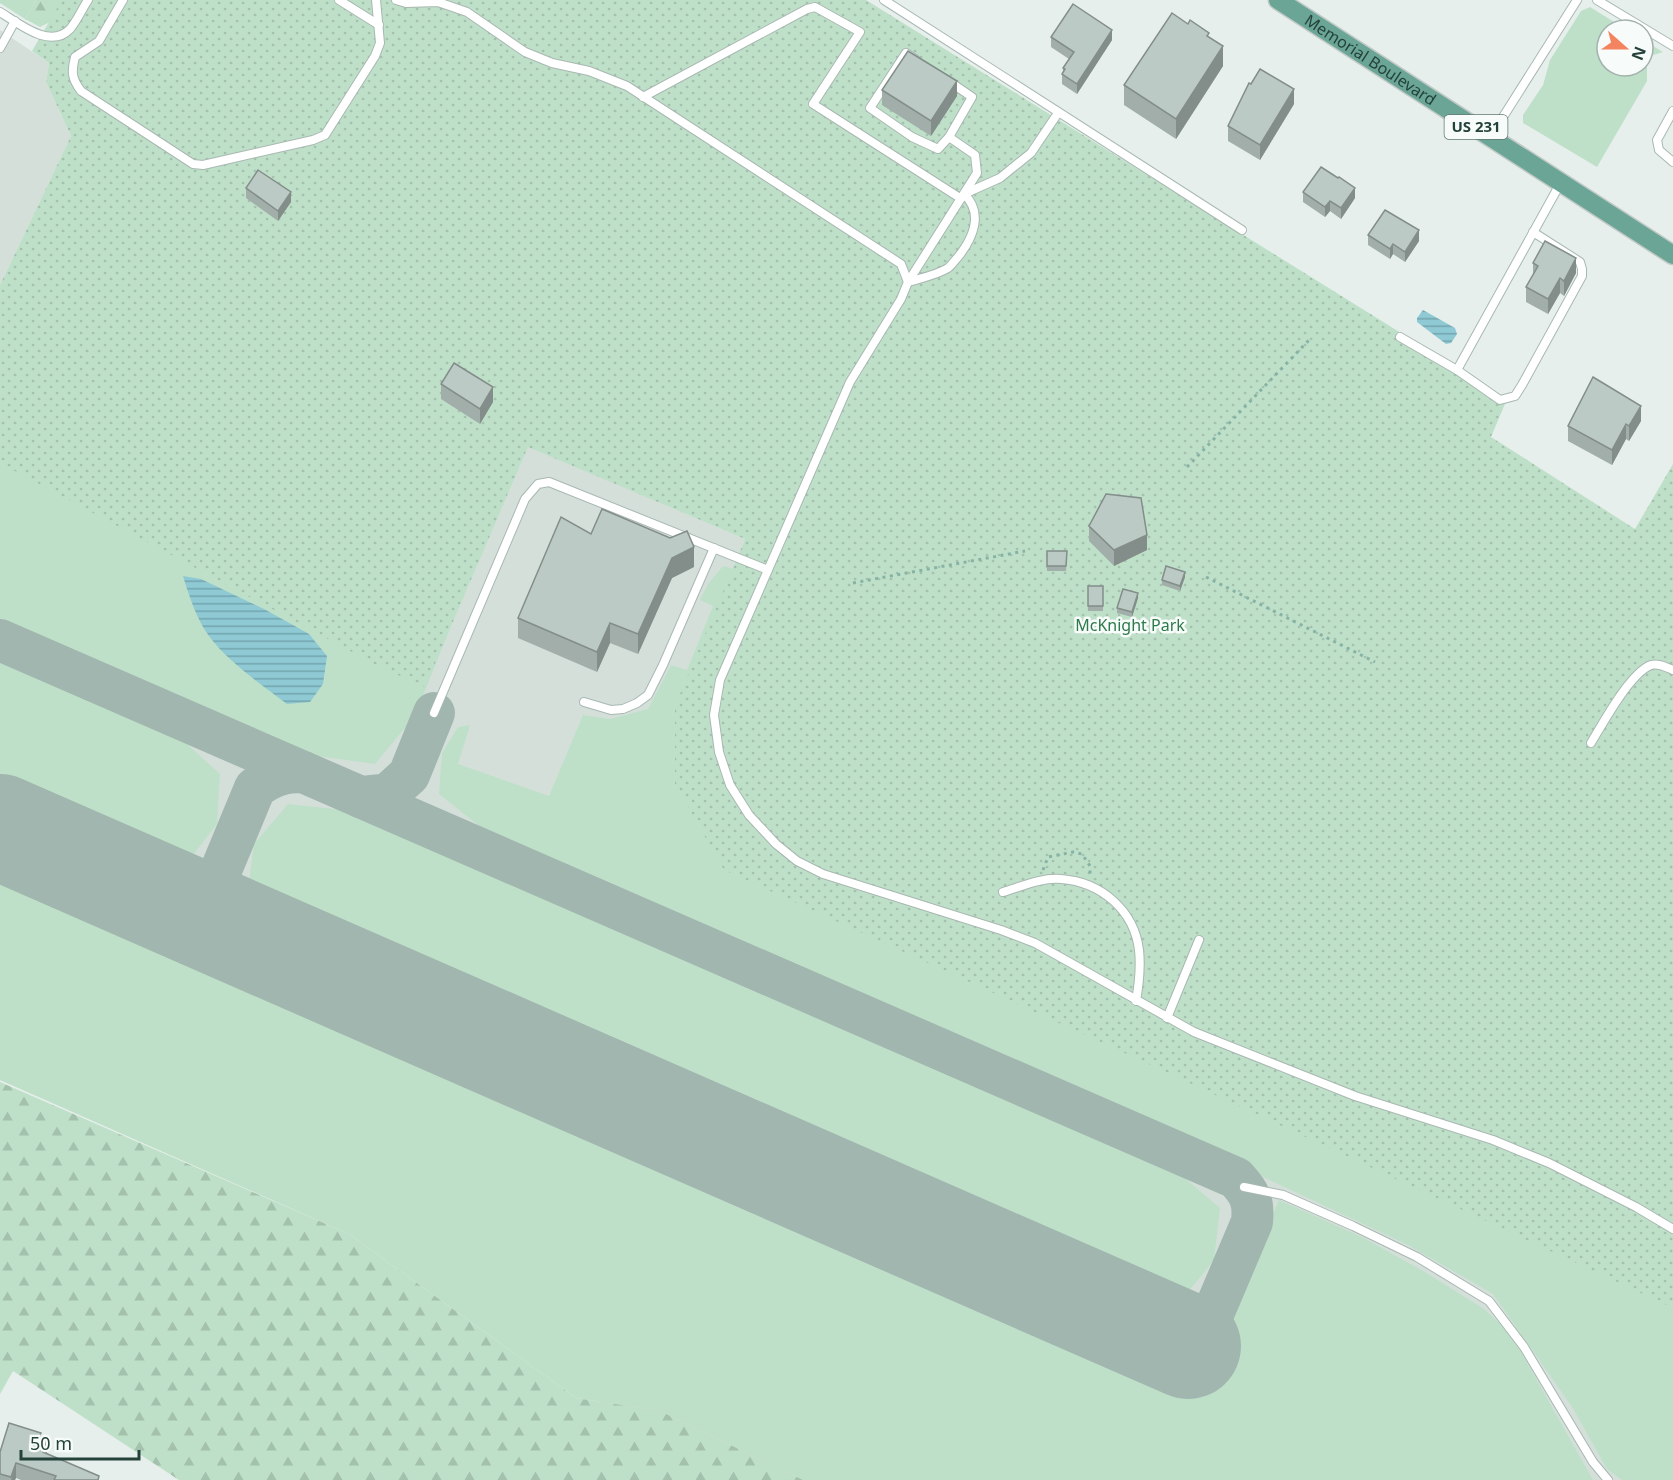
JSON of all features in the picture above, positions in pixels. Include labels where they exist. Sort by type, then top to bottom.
[{"type":"main road","name":"Memorial Boulevard","points":[[1278,0],[1673,255]]},
{"type":"lane","points":[[0,12],[34,33],[49,37],[58,36],[71,28],[88,0]]},
{"type":"lane","points":[[123,0],[99,41],[75,57],[72,70],[73,80],[81,91],[90,97],[193,164],[202,165],[313,140],[325,135],[375,57],[380,43],[376,0]]},
{"type":"lane","points":[[339,0],[379,25]]},
{"type":"lane","points":[[396,0],[406,3],[438,2],[467,12],[525,52],[552,63],[589,71],[627,87],[901,264],[908,282]]},
{"type":"lane","points":[[884,0],[1242,230]]},
{"type":"lane","points":[[1490,137],[1577,0]]},
{"type":"lane","points":[[1598,0],[1673,46]]},
{"type":"lane","points":[[643,97],[807,9],[815,7],[860,32],[813,104],[971,201],[975,216],[974,232],[966,247],[949,267],[931,276],[908,282]]},
{"type":"lane","points":[[0,48],[15,21]]},
{"type":"lane","points":[[925,66],[906,53],[870,108],[912,136],[938,149],[949,136],[972,97],[944,78]]},
{"type":"lane","points":[[1673,111],[1659,132],[1657,140],[1659,150],[1673,162]]},
{"type":"lane","points":[[962,196],[1000,178],[1031,153],[1058,113]]},
{"type":"lane","points":[[949,136],[975,155],[977,173],[908,282],[901,299],[850,382],[720,680],[714,715],[719,752],[730,785],[748,815],[776,844],[797,861],[814,870],[1035,943],[1167,1018],[1216,1041],[1355,1096],[1493,1140],[1538,1158],[1636,1207],[1673,1229]]},
{"type":"lane","points":[[1456,370],[1561,183]]},
{"type":"lane","points":[[1400,337],[1456,370],[1500,400],[1515,396],[1582,276],[1580,262],[1533,232]]},
{"type":"lane","points":[[434,713],[525,499],[538,484],[549,482],[768,570]]},
{"type":"lane","points":[[584,702],[611,710],[623,709],[638,703],[648,695],[714,548]]},
{"type":"lane","points":[[1591,743],[1638,673],[1653,664],[1673,670]]},
{"type":"lane","points":[[1002,892],[1038,882],[1060,879],[1089,885],[1112,898],[1129,916],[1139,948],[1140,972],[1136,1001]]},
{"type":"lane","points":[[1167,1018],[1199,940]]},
{"type":"lane","points":[[1244,1187],[1283,1195],[1353,1226],[1417,1257],[1489,1301],[1524,1347],[1593,1462],[1608,1480]]},
{"type":"path","points":[[1187,467],[1310,339]]},
{"type":"path","points":[[853,583],[1025,551]]},
{"type":"path","points":[[1206,577],[1375,662]]},
{"type":"path","points":[[1038,882],[1048,857],[1073,852],[1082,854],[1090,866],[1089,885]]},
{"type":"shaded area","points":[[0,30],[49,63],[46,82],[71,136],[0,285]]},
{"type":"shaded area","points":[[528,446],[745,539],[675,706],[1673,1308],[1673,1480],[715,1480],[349,1234],[153,1145],[0,1080],[0,463],[425,686]]},
{"type":"green space","points":[[0,0],[36,0],[25,19],[0,3]]},
{"type":"green space","points":[[36,0],[72,0],[64,15],[40,27],[25,19]]},
{"type":"green space","name":"McKnight Park","points":[[62,0],[866,0],[1507,399],[1491,437],[1635,529],[1673,464],[1673,1308],[1153,1066],[724,870],[675,784],[675,706],[745,539],[528,447],[425,687],[380,667],[0,463],[0,285],[71,136],[46,82],[49,63],[32,51]]},
{"type":"green space","points":[[1590,7],[1608,18],[1595,18],[1595,78],[1647,78],[1597,167],[1523,123],[1523,115],[1543,85],[1550,60],[1581,11]]},
{"type":"green space","points":[[1655,47],[1663,52],[1655,54]]},
{"type":"green space","points":[[0,322],[547,384],[415,716],[375,764],[295,753],[0,626]]},
{"type":"green space","points":[[723,566],[738,570],[1673,1241],[1673,1480],[1622,1480],[1607,1469],[1572,1407],[1493,1294],[1408,1245],[1152,1125],[497,840],[439,794],[442,753],[458,727],[470,725],[458,764],[549,796],[583,715],[610,719],[648,709],[671,665],[687,670],[713,606],[700,600],[708,584]]},
{"type":"green space","points":[[7,657],[165,724],[220,774],[217,824],[183,868],[0,789],[0,662],[53,685]]},
{"type":"green space","points":[[288,804],[363,812],[1161,1158],[1220,1208],[1214,1260],[1181,1301],[842,1156],[247,896],[254,844]]},
{"type":"green space","points":[[0,867],[1196,1387],[1279,1200],[1362,1237],[1425,1272],[1484,1309],[1511,1334],[1593,1480],[803,1480],[660,1411],[576,1398],[349,1234],[0,1080]]},
{"type":"green space","points":[[0,1082],[349,1234],[576,1398],[660,1411],[803,1480],[179,1480],[13,1371],[0,1394]]},
{"type":"water","points":[[1423,310],[1455,328],[1457,334],[1451,343],[1446,344],[1417,322]]},
{"type":"water","points":[[183,576],[201,579],[266,610],[309,634],[327,656],[323,684],[310,702],[287,704],[226,655],[201,623]]},
{"type":"building","points":[[1073,4],[1112,30],[1077,84],[1062,74],[1065,69],[1063,68],[1074,52],[1051,37]]},
{"type":"building","points":[[1172,13],[1188,24],[1190,20],[1209,33],[1207,36],[1223,46],[1176,119],[1124,85]]},
{"type":"building","points":[[908,51],[957,81],[931,121],[882,90]]},
{"type":"building","points":[[1260,69],[1294,89],[1260,145],[1228,126],[1249,83],[1251,84]]},
{"type":"building","points":[[1321,167],[1355,188],[1341,208],[1330,201],[1325,207],[1303,192]]},
{"type":"building","points":[[258,170],[291,192],[278,211],[246,188]]},
{"type":"building","points":[[1385,210],[1419,230],[1405,252],[1393,244],[1390,249],[1368,235]]},
{"type":"building","points":[[1545,241],[1576,258],[1564,281],[1560,278],[1548,299],[1526,287],[1538,266],[1533,263]]},
{"type":"building","points":[[454,363],[493,387],[480,409],[441,384]]},
{"type":"building","points":[[1593,377],[1641,406],[1629,426],[1626,424],[1612,450],[1568,426]]},
{"type":"building","points":[[1106,494],[1141,498],[1147,535],[1114,550],[1089,526]]},
{"type":"building","points":[[602,509],[670,538],[687,531],[694,547],[672,558],[638,634],[610,623],[597,652],[518,618],[561,517],[591,534]]},
{"type":"building","points":[[1047,551],[1067,551],[1066,566],[1047,566]]},
{"type":"building","points":[[1166,566],[1185,572],[1180,586],[1162,580]]},
{"type":"building","points":[[1088,586],[1103,586],[1103,606],[1088,606]]},
{"type":"building","points":[[1123,589],[1138,593],[1132,612],[1117,608]]},
{"type":"building","points":[[9,1423],[41,1433],[39,1438],[47,1441],[43,1452],[99,1476],[98,1480],[54,1480],[56,1476],[16,1463],[11,1477],[0,1474],[0,1452]]},
{"type":"taxiway","points":[[0,640],[1236,1178],[1250,1198],[1252,1222],[1213,1314],[1188,1346]]},
{"type":"taxiway","points":[[361,797],[388,794],[409,775],[434,713]]},
{"type":"taxiway","points":[[161,897],[190,897],[203,892],[216,882],[255,788],[266,780],[289,773],[303,772]]},
{"type":"taxiway","points":[[216,882],[217,899],[222,912],[230,923],[243,933]]},
{"type":"runway","points":[[0,827],[1188,1346]]}]
